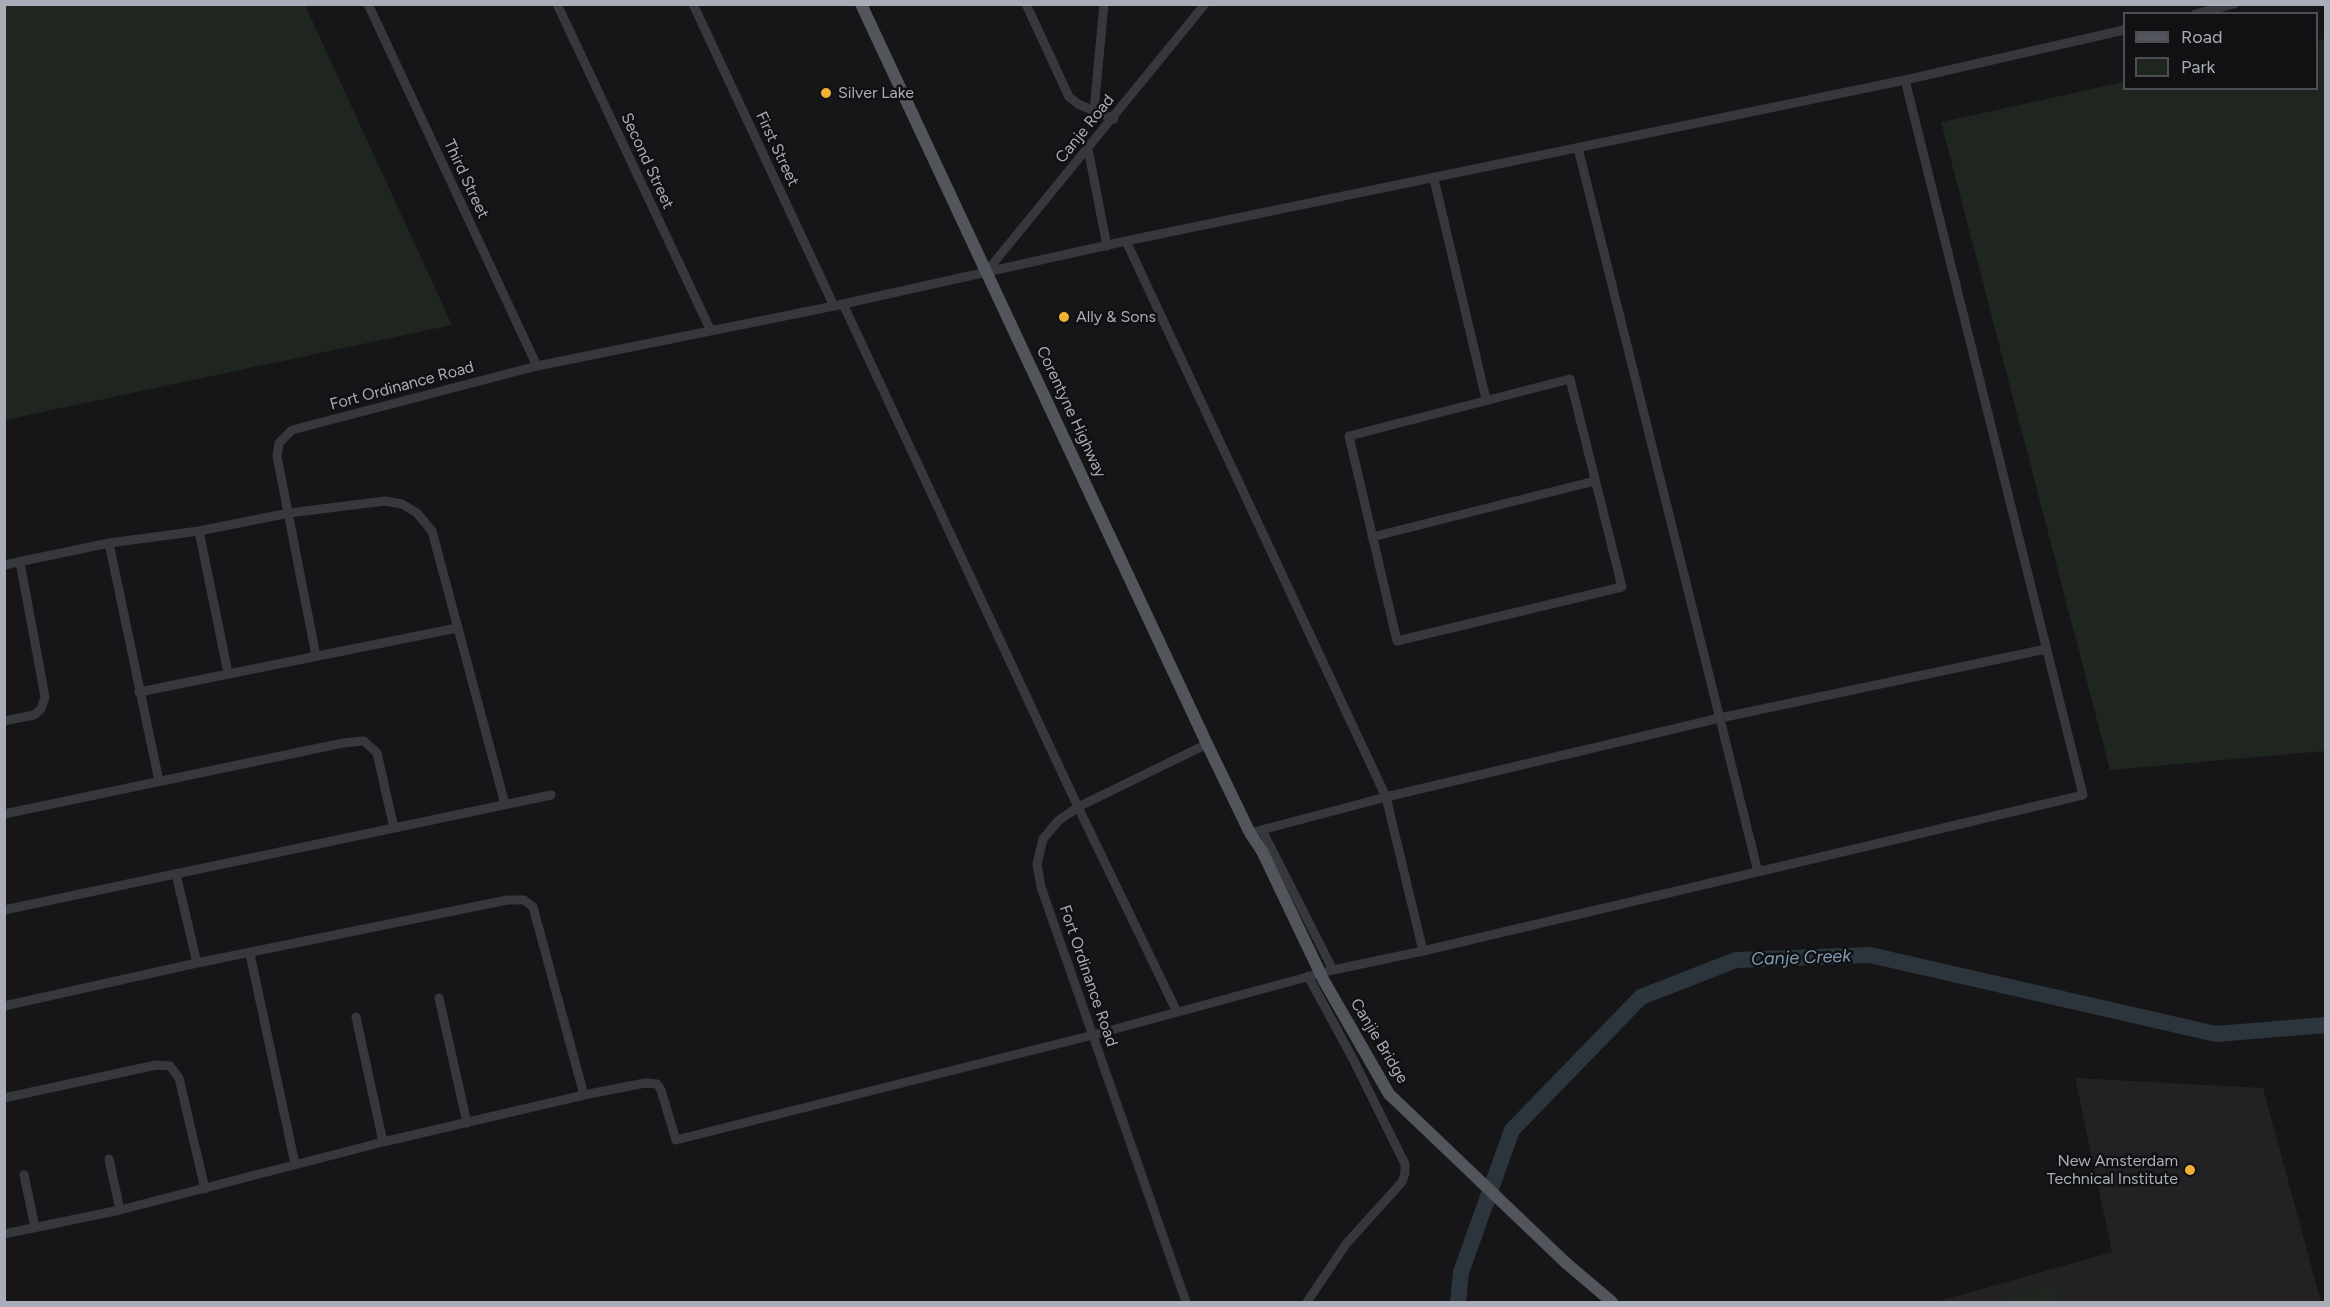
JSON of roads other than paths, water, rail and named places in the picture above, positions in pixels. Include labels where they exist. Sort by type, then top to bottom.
[{"type":"main road","name":"Corentyne Highway","points":[[861,4],[1207,744],[1256,831]]},
{"type":"main road","name":"Canjie Bridge","points":[[1256,831],[1262,851],[1324,981],[1389,1094],[1566,1263],[1612,1302]]},
{"type":"street","name":"Third Street","points":[[368,4],[537,366]]},
{"type":"street","name":"Second Street","points":[[557,4],[710,329]]},
{"type":"street","name":"First Street","points":[[693,4],[1177,1012]]},
{"type":"street","points":[[1026,4],[1069,97],[1078,104],[1114,118]]},
{"type":"street","points":[[1094,110],[1104,4]]},
{"type":"street","name":"Canje Road","points":[[987,271],[1205,4]]},
{"type":"street","points":[[2203,12],[2234,4]]},
{"type":"street","name":"Fort Ordinance Road","points":[[289,513],[277,456],[279,443],[292,430],[537,366],[710,329],[838,305],[987,271],[1905,80],[2123,30]]},
{"type":"street","points":[[4,1233],[120,1210],[383,1142],[645,1083],[657,1083],[661,1090],[676,1140],[1092,1035],[1308,976],[1423,951],[2082,795],[1905,80]]},
{"type":"street","points":[[1578,148],[1758,872]]},
{"type":"street","points":[[1088,149],[1107,246]]},
{"type":"street","points":[[1434,179],[1486,399]]},
{"type":"street","points":[[1126,242],[1386,797],[1423,951]]},
{"type":"street","points":[[1570,379],[1622,587],[1397,641],[1348,436],[1486,399],[1570,379]]},
{"type":"street","points":[[1372,537],[1595,481]]},
{"type":"street","points":[[4,565],[109,543],[199,531],[289,513],[385,501],[402,504],[417,513],[432,531],[505,804]]},
{"type":"street","points":[[289,513],[316,656]]},
{"type":"street","points":[[199,531],[228,673]]},
{"type":"street","points":[[109,543],[159,781]]},
{"type":"street","points":[[4,721],[34,715],[41,710],[45,697],[20,562]]},
{"type":"street","points":[[140,692],[458,628]]},
{"type":"street","points":[[1333,970],[1256,831],[1386,797],[1720,718],[2046,649]]},
{"type":"street","points":[[4,814],[343,743],[364,741],[377,753],[394,828]]},
{"type":"street","name":"Fort Ordinance Road","points":[[1186,1302],[1041,887],[1037,864],[1043,839],[1058,821],[1078,807],[1207,744]]},
{"type":"street","points":[[4,910],[550,795]]},
{"type":"street","points":[[176,874],[197,963]]},
{"type":"street","points":[[4,1006],[197,963],[507,900],[524,900],[533,907],[584,1095]]},
{"type":"street","points":[[250,954],[295,1164]]},
{"type":"street","points":[[1306,1302],[1346,1244],[1402,1182],[1405,1173],[1404,1164],[1353,1059],[1308,976]]},
{"type":"street","points":[[439,998],[467,1123]]},
{"type":"street","points":[[356,1017],[383,1142]]},
{"type":"street","points":[[4,1098],[156,1065],[170,1066],[179,1078],[205,1189]]},
{"type":"street","points":[[109,1159],[120,1210]]},
{"type":"street","points":[[24,1175],[35,1227]]},
{"type":"waterway","name":"Canje Creek","points":[[1458,1302],[1461,1272],[1512,1130],[1641,997],[1736,960],[1870,955],[2216,1034],[2326,1025]]},
{"type":"place","name":"Silver Lake","points":[[826,93]]},
{"type":"place","name":"Ally & Sons","points":[[1064,317]]},
{"type":"place","name":"New Amsterdam Technical Institute","points":[[2190,1170]]}]
